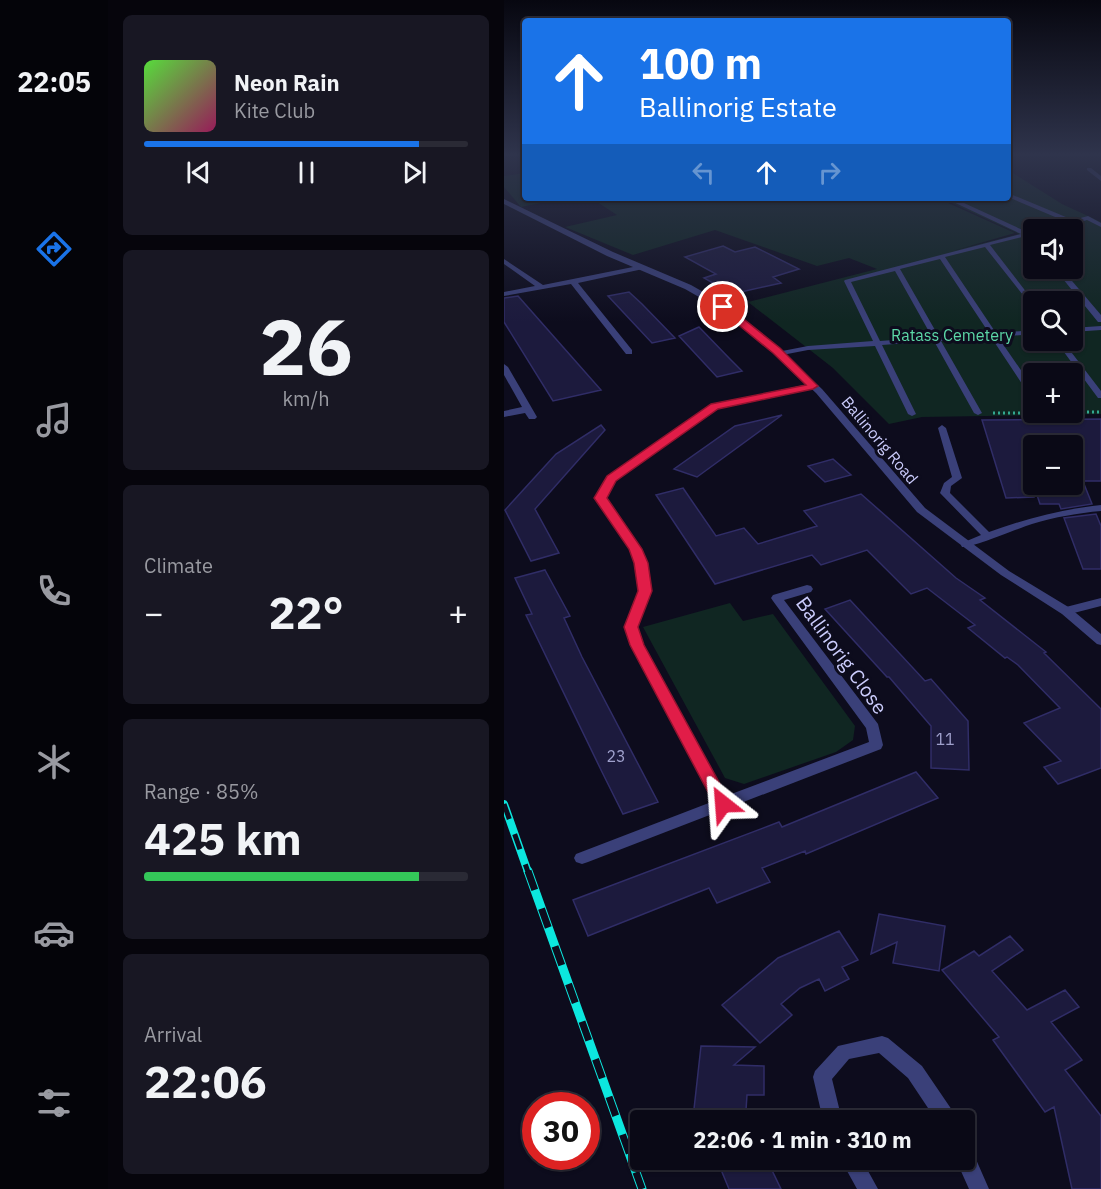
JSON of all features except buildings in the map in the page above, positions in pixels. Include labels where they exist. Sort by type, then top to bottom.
[{"type":"street","name":"Ballinorig Road","points":[[526,211],[640,267],[688,287],[723,307],[780,354],[813,386],[914,502],[966,545],[1005,573],[1066,611],[1101,641]]},
{"type":"street","points":[[504,261],[541,287]]},
{"type":"street","points":[[504,294],[640,267]]},
{"type":"street","points":[[573,281],[629,352]]},
{"type":"street","points":[[504,367],[530,413],[504,414]]},
{"type":"street","points":[[723,804],[637,645],[631,627],[645,591],[641,563],[635,549],[600,498],[611,479],[715,406],[813,386]]},
{"type":"street","name":"Ballinorig Close","points":[[582,858],[876,746],[873,727],[777,598],[807,589]]},
{"type":"street","points":[[1066,611],[1101,602]]},
{"type":"street","points":[[830,1110],[822,1077],[844,1052],[882,1044],[915,1072],[940,1110]]},
{"type":"street","points":[[857,1170],[868,1189]]},
{"type":"street","points":[[971,1170],[979,1189]]},
{"type":"lane","points":[[980,211],[1023,230]]},
{"type":"lane","points":[[1048,211],[1066,219]]},
{"type":"lane","points":[[1083,220],[1088,219],[1101,225]]},
{"type":"lane","points":[[912,414],[847,281],[1023,235]]},
{"type":"lane","points":[[987,245],[1023,293]]},
{"type":"lane","points":[[942,257],[1023,380]]},
{"type":"lane","points":[[897,269],[934,339],[978,413]]},
{"type":"lane","points":[[1066,279],[1101,320]]},
{"type":"lane","points":[[1083,329],[1101,328]]},
{"type":"lane","points":[[780,354],[808,348],[1023,333]]},
{"type":"lane","points":[[1067,351],[1101,396]]},
{"type":"lane","points":[[942,428],[957,478],[947,485],[945,493],[987,536]]},
{"type":"lane","points":[[966,545],[1034,518],[1068,511],[1101,508]]},
{"type":"path","points":[[1083,412],[1101,412]]},
{"type":"green space","name":"Ratass Cemetery","points":[[612,211],[967,211],[1015,233],[956,250],[1019,234],[970,211],[1078,211],[1101,222],[1101,414],[1083,414],[1083,363],[1023,363],[1023,415],[922,417],[889,424],[833,368],[748,302],[877,269],[849,258],[817,266],[715,230],[633,255],[565,227],[617,215]]},
{"type":"green space","points":[[730,603],[743,621],[773,614],[855,726],[853,740],[836,752],[744,784],[725,778],[643,627]]},
{"type":"railway","points":[[504,804],[528,872]]},
{"type":"railway","points":[[528,871],[642,1189]]},
{"type":"route","points":[[723,307],[776,351],[813,386],[715,406],[611,479],[600,498],[635,549],[641,563],[645,591],[631,627],[637,645],[723,804]]}]
